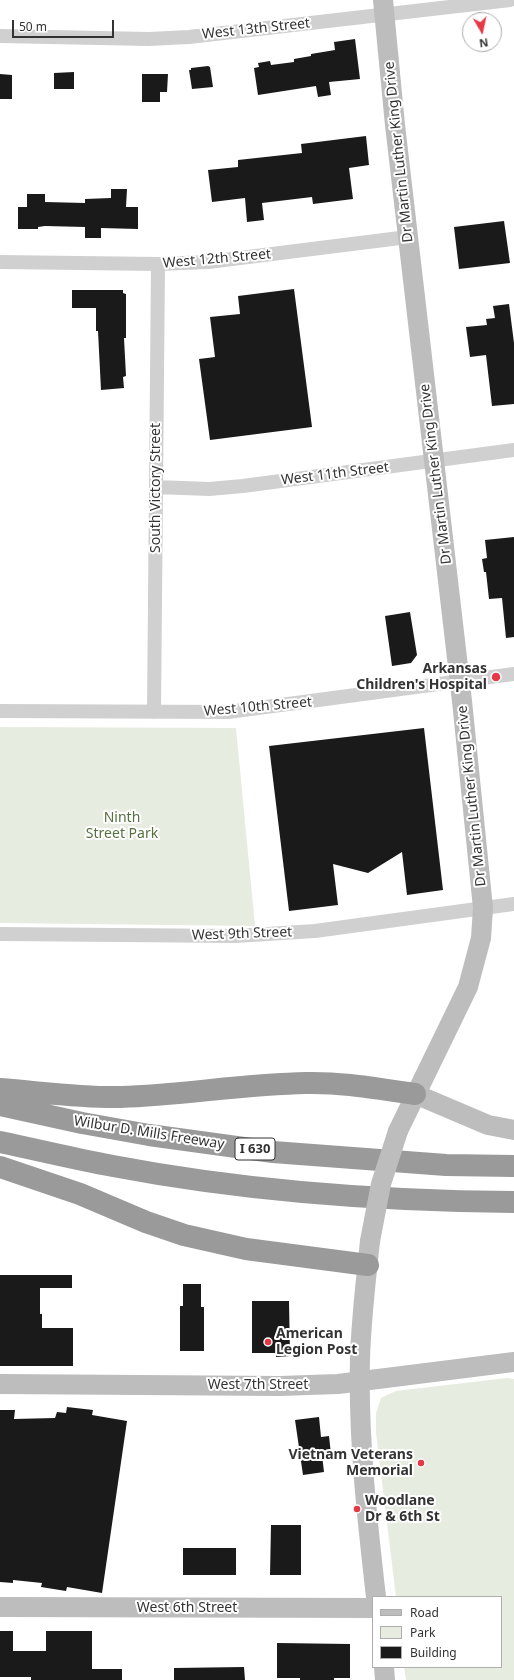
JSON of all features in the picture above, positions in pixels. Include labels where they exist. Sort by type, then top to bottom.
[{"type":"highway","points":[[0,1089],[70,1096],[120,1097],[162,1095],[243,1086],[307,1083],[350,1084],[415,1094]]},
{"type":"highway","name":"Wilbur D. Mills Freeway","points":[[0,1105],[149,1135],[273,1152],[446,1164],[514,1166]]},
{"type":"highway","points":[[0,1142],[113,1166],[244,1185],[354,1196],[437,1201],[514,1202]]},
{"type":"highway","points":[[0,1167],[80,1194],[146,1222],[184,1235],[246,1249],[368,1265]]},
{"type":"street","name":"West 13th Street","points":[[0,36],[149,39],[183,37],[384,7],[510,0]]},
{"type":"street","name":"Dr Martin Luther King Drive","points":[[376,1596],[364,1476],[360,1382],[360,1358],[370,1241],[381,1184],[398,1131],[468,987],[481,938],[483,908],[460,682],[395,125],[384,7]]},
{"type":"street","name":"West 12th Street","points":[[0,262],[158,264],[208,262],[408,237]]},
{"type":"street","name":"South Victory Street","points":[[154,712],[158,264]]},
{"type":"street","name":"West 11th Street","points":[[156,487],[209,489],[243,486],[514,450]]},
{"type":"street","name":"West 10th Street","points":[[0,711],[228,712],[254,710],[514,674]]},
{"type":"street","name":"West 9th Street","points":[[0,934],[263,935],[315,931],[514,904]]},
{"type":"street","points":[[415,1094],[488,1125],[514,1130]]},
{"type":"street","name":"West 7th Street","points":[[0,1384],[280,1386],[360,1382],[514,1362]]},
{"type":"street","name":"West 6th Street","points":[[0,1607],[372,1608]]},
{"type":"street","points":[[384,1668],[385,1680]]},
{"type":"green space","name":"Ninth Street Park","points":[[0,727],[236,728],[255,926],[0,923]]},
{"type":"green space","points":[[507,1378],[514,1379],[514,1680],[406,1680],[404,1668],[502,1668],[502,1596],[396,1596],[376,1433],[376,1413],[381,1398],[396,1391]]},
{"type":"building","points":[[355,39],[360,79],[329,82],[331,95],[318,97],[316,86],[258,95],[254,68],[259,67],[258,63],[270,61],[271,65],[294,62],[294,59],[311,56],[311,54],[335,50],[334,42]]},
{"type":"building","points":[[210,67],[213,87],[192,89],[189,70],[191,70],[191,68]]},
{"type":"building","points":[[74,72],[74,89],[54,89],[54,73]]},
{"type":"building","points":[[0,74],[12,75],[12,99],[0,99]]},
{"type":"building","points":[[142,74],[168,74],[167,92],[160,92],[160,102],[142,102]]},
{"type":"building","points":[[366,136],[369,165],[349,168],[353,199],[313,204],[312,197],[262,203],[264,220],[247,222],[245,198],[212,202],[208,170],[238,167],[238,160],[302,153],[301,144]]},
{"type":"building","points":[[111,189],[127,189],[126,207],[138,207],[138,229],[101,228],[101,238],[85,238],[85,227],[45,226],[38,227],[38,229],[18,229],[18,207],[27,207],[27,194],[45,194],[45,202],[85,203],[85,199],[111,198]]},
{"type":"building","points":[[504,221],[510,263],[459,269],[454,227]]},
{"type":"building","points":[[294,289],[312,427],[210,440],[199,359],[215,357],[210,317],[240,314],[238,296]]},
{"type":"building","points":[[72,290],[123,290],[123,293],[126,294],[126,338],[124,338],[126,376],[123,377],[124,388],[101,390],[98,331],[96,331],[96,308],[72,308]]},
{"type":"building","points":[[509,304],[514,343],[514,404],[492,406],[486,355],[470,357],[466,327],[487,325],[486,319],[495,318],[493,306]]},
{"type":"building","points":[[514,537],[514,637],[506,638],[502,598],[489,599],[486,572],[484,572],[482,559],[487,558],[485,540]]},
{"type":"building","points":[[410,612],[417,655],[411,663],[392,666],[385,616]]},
{"type":"building","points":[[424,728],[443,890],[407,895],[402,852],[368,873],[333,864],[338,905],[289,911],[269,746]]},
{"type":"building","points":[[0,1275],[72,1275],[72,1288],[40,1288],[40,1314],[42,1314],[42,1328],[73,1328],[73,1366],[0,1366]]},
{"type":"building","points":[[183,1284],[201,1284],[201,1307],[204,1307],[204,1351],[180,1351],[180,1306],[183,1306]]},
{"type":"building","points":[[252,1301],[289,1301],[290,1356],[276,1357],[276,1353],[252,1353]]},
{"type":"building","points":[[67,1407],[93,1410],[92,1415],[127,1421],[102,1593],[67,1587],[66,1591],[41,1587],[42,1583],[13,1580],[13,1583],[0,1582],[0,1410],[15,1410],[14,1419],[55,1418],[57,1412],[66,1413]]},
{"type":"building","points":[[319,1417],[321,1437],[329,1436],[331,1454],[322,1455],[324,1472],[303,1475],[295,1420]]},
{"type":"building","points":[[271,1525],[301,1525],[301,1575],[270,1575]]},
{"type":"building","points":[[183,1548],[236,1548],[236,1575],[183,1575]]},
{"type":"building","points":[[0,1631],[13,1631],[13,1651],[46,1651],[46,1631],[92,1631],[92,1669],[122,1669],[122,1680],[31,1680],[31,1677],[0,1677]]},
{"type":"building","points":[[277,1643],[350,1644],[350,1678],[334,1678],[334,1680],[300,1680],[300,1678],[277,1678]]},
{"type":"building","points":[[244,1667],[245,1680],[174,1680],[174,1668]]},
{"type":"place","name":"Arkansas Children's Hospital","points":[[496,677]]},
{"type":"place","name":"American Legion Post","points":[[268,1342]]},
{"type":"place","name":"Vietnam Veterans Memorial","points":[[421,1463]]},
{"type":"place","name":"Woodlane Dr & 6th St","points":[[357,1509]]}]
